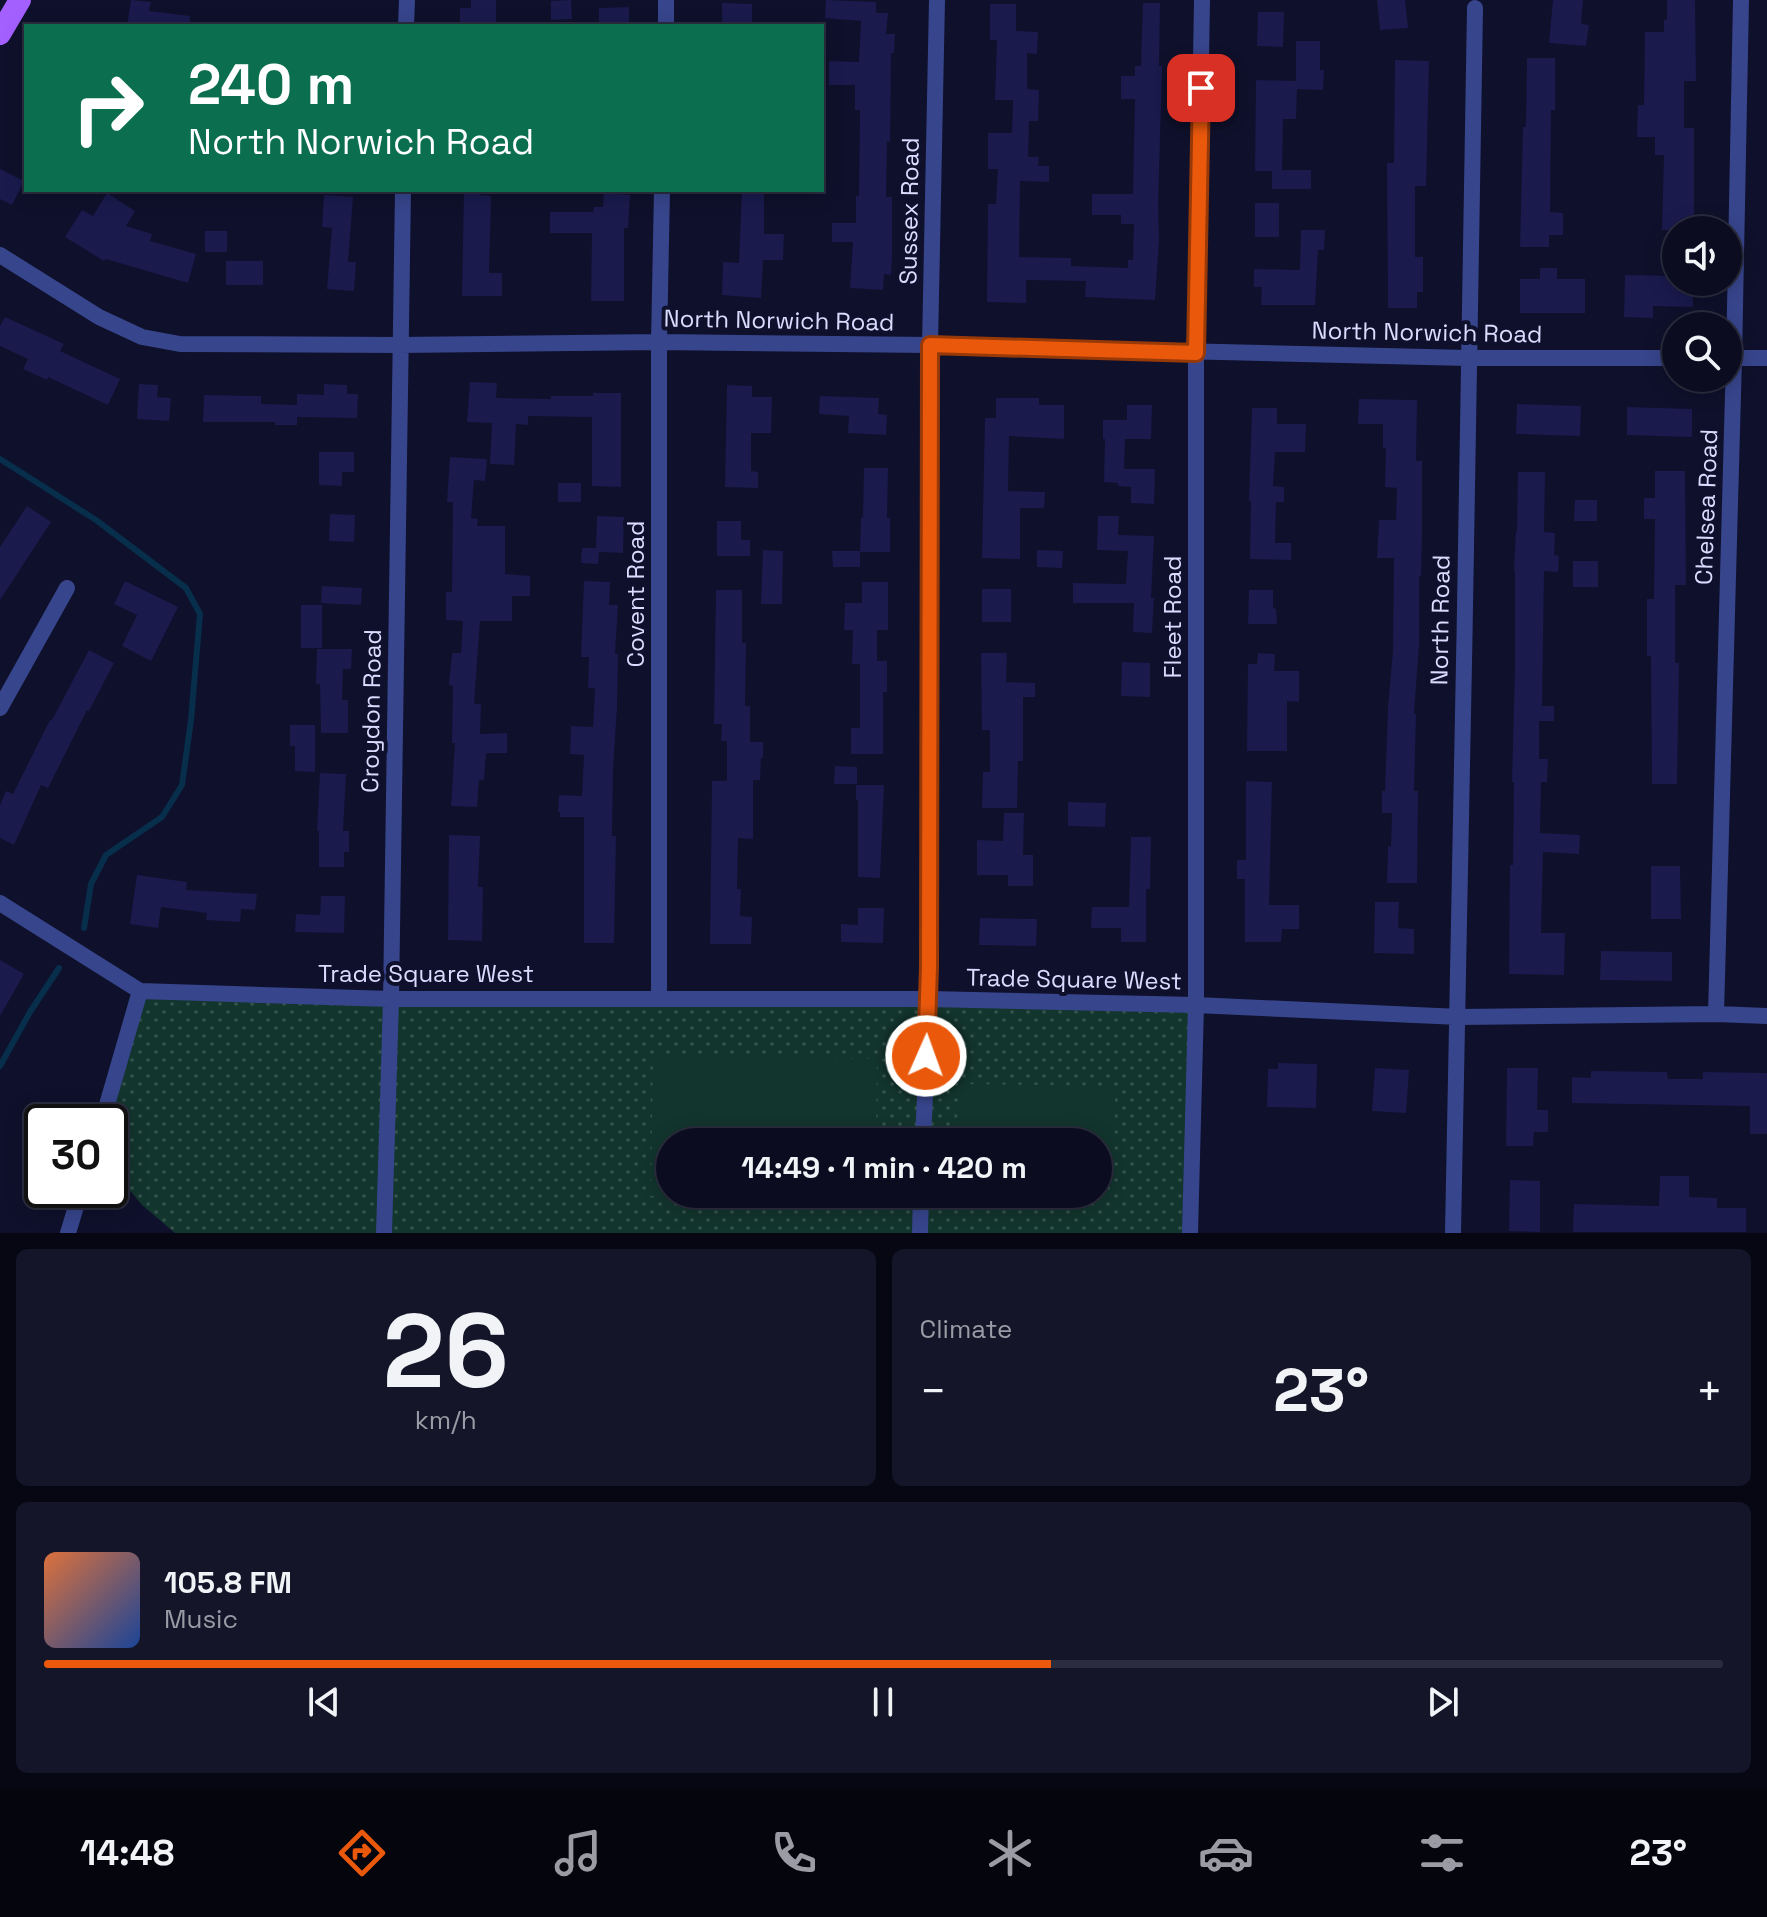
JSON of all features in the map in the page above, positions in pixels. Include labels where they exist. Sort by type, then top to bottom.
[{"type":"main road","points":[[0,34],[20,0]]},
{"type":"street","points":[[406,24],[407,0]]},
{"type":"street","points":[[666,0],[666,24]]},
{"type":"street","name":"Sussex Road","points":[[924,1128],[929,999],[930,345],[937,0]]},
{"type":"street","name":"Fleet Road","points":[[1190,1233],[1196,1005],[1196,353],[1202,0]]},
{"type":"street","name":"Chelsea Road","points":[[1732,312],[1741,0]]},
{"type":"street","name":"North Road","points":[[1453,1233],[1475,8]]},
{"type":"street","name":"Croydon Road","points":[[384,1233],[391,999],[403,192]]},
{"type":"street","name":"Covent Road","points":[[659,998],[659,342],[662,192]]},
{"type":"street","name":"North Norwich Road","points":[[0,255],[99,317],[142,337],[180,344],[659,342],[1468,358],[1662,358]]},
{"type":"street","points":[[1742,358],[1767,358]]},
{"type":"street","name":"Chelsea Road","points":[[1716,1014],[1730,392]]},
{"type":"street","points":[[0,708],[67,588]]},
{"type":"street","points":[[0,903],[140,991],[107,1104]]},
{"type":"street","name":"Trade Square West","points":[[140,991],[391,999],[929,999],[1196,1005],[1459,1017],[1767,1016]]},
{"type":"street","points":[[68,1233],[76,1208]]},
{"type":"street","points":[[920,1233],[921,1208]]},
{"type":"green space","points":[[140,991],[1196,1005],[1190,1233],[175,1233],[142,1205],[128,1188],[128,1104],[114,1104]]},
{"type":"green space","points":[[653,1056],[877,1059],[876,1128],[656,1128],[656,1196],[651,1196]]},
{"type":"green space","points":[[958,1084],[1115,1086],[1114,1183],[1112,1128],[957,1128]]},
{"type":"building","points":[[131,0],[151,2],[149,11],[190,16],[190,24],[127,24]]},
{"type":"building","points":[[471,0],[496,0],[496,24],[460,24],[460,8],[471,8]]},
{"type":"building","points":[[571,0],[572,19],[551,20],[551,1]]},
{"type":"building","points":[[826,0],[876,2],[876,13],[888,13],[886,34],[895,34],[894,53],[891,53],[886,197],[892,197],[892,256],[891,275],[884,274],[883,290],[850,288],[853,242],[832,242],[832,223],[856,223],[860,110],[855,110],[855,85],[829,85],[829,61],[859,62],[861,21],[825,18]]},
{"type":"building","points":[[1377,0],[1405,0],[1408,28],[1380,30]]},
{"type":"building","points":[[1553,0],[1583,0],[1581,24],[1589,25],[1586,46],[1549,43]]},
{"type":"building","points":[[1667,0],[1695,0],[1696,81],[1684,81],[1684,128],[1694,128],[1694,216],[1662,216],[1664,155],[1655,155],[1655,137],[1637,137],[1638,105],[1644,105],[1645,32],[1664,32],[1664,20],[1667,20]]},
{"type":"building","points":[[722,3],[752,4],[752,24],[722,24]]},
{"type":"building","points":[[1143,3],[1160,3],[1159,66],[1162,66],[1155,300],[1085,297],[1086,281],[1026,280],[1026,303],[987,302],[988,204],[996,204],[998,169],[988,169],[988,133],[1012,133],[1013,100],[995,100],[997,40],[990,40],[990,4],[1016,4],[1016,31],[1038,32],[1037,54],[1027,53],[1027,89],[1039,90],[1038,121],[1029,121],[1028,157],[1039,157],[1038,166],[1049,166],[1049,182],[1020,181],[1019,257],[1071,258],[1071,266],[1128,268],[1128,260],[1133,260],[1134,224],[1121,224],[1121,215],[1092,215],[1092,194],[1133,194],[1135,99],[1121,99],[1121,76],[1135,76],[1135,66],[1141,66]]},
{"type":"building","points":[[629,7],[629,24],[599,24],[599,8]]},
{"type":"building","points":[[1258,12],[1284,12],[1283,47],[1257,46]]},
{"type":"building","points":[[1296,41],[1320,41],[1323,90],[1297,89],[1296,119],[1283,119],[1282,170],[1311,170],[1311,189],[1272,189],[1272,171],[1255,171],[1256,80],[1296,81]]},
{"type":"building","points":[[1527,58],[1555,58],[1550,212],[1563,213],[1563,235],[1549,235],[1549,247],[1520,247]]},
{"type":"building","points":[[1395,60],[1429,61],[1426,186],[1415,186],[1415,257],[1423,257],[1423,292],[1417,292],[1417,308],[1388,308],[1387,163],[1394,163]]},
{"type":"building","points":[[0,169],[24,181],[12,205],[0,199]]},
{"type":"building","points":[[464,192],[480,192],[479,195],[491,196],[489,273],[502,273],[502,296],[462,296]]},
{"type":"building","points":[[742,192],[764,192],[764,234],[784,234],[783,260],[763,260],[761,298],[722,295],[723,262],[739,263]]},
{"type":"building","points":[[107,193],[135,211],[126,226],[152,234],[150,241],[196,254],[188,283],[106,259],[104,261],[65,237],[82,210],[93,216]]},
{"type":"building","points":[[604,193],[630,195],[628,228],[624,228],[624,301],[591,301],[592,233],[550,233],[550,212],[593,212],[594,207],[603,207]]},
{"type":"building","points":[[324,195],[353,197],[348,262],[356,262],[354,291],[327,289],[332,228],[322,227]]},
{"type":"building","points":[[1255,203],[1279,203],[1279,237],[1255,237]]},
{"type":"building","points":[[1301,230],[1325,230],[1324,250],[1318,250],[1315,305],[1261,305],[1262,287],[1254,287],[1254,269],[1300,270]]},
{"type":"building","points":[[205,231],[227,231],[227,252],[205,252]]},
{"type":"building","points":[[226,261],[263,261],[263,285],[226,285]]},
{"type":"building","points":[[1540,268],[1557,268],[1557,279],[1585,279],[1585,313],[1520,313],[1520,279],[1540,279]]},
{"type":"building","points":[[1625,275],[1662,276],[1662,296],[1693,296],[1693,307],[1653,306],[1653,318],[1624,317]]},
{"type":"building","points":[[5,317],[64,344],[60,351],[120,379],[108,405],[23,369],[28,359],[0,346],[0,326]]},
{"type":"building","points":[[470,382],[497,383],[496,398],[551,399],[551,396],[621,393],[621,487],[592,486],[592,417],[528,416],[528,425],[516,424],[514,465],[490,464],[492,423],[467,422]]},
{"type":"building","points":[[139,384],[158,385],[157,397],[171,398],[169,421],[137,419]]},
{"type":"building","points":[[324,384],[347,385],[347,394],[358,394],[357,418],[297,417],[297,425],[203,422],[204,395],[261,396],[261,404],[297,405],[297,394],[324,395]]},
{"type":"building","points":[[727,385],[752,386],[752,397],[772,397],[771,433],[751,433],[751,471],[758,472],[758,488],[725,487]]},
{"type":"building","points":[[820,396],[879,398],[878,414],[887,415],[886,435],[848,433],[849,416],[819,414]]},
{"type":"building","points":[[996,398],[1039,398],[1039,405],[1064,405],[1064,439],[1009,436],[1008,491],[1045,492],[1044,508],[1020,508],[1020,559],[982,558],[985,418],[996,418]]},
{"type":"building","points":[[1359,399],[1417,400],[1416,461],[1422,461],[1422,536],[1414,714],[1414,791],[1418,791],[1417,883],[1387,883],[1392,813],[1382,813],[1382,791],[1385,791],[1393,651],[1394,558],[1377,558],[1379,520],[1396,520],[1397,488],[1385,487],[1383,424],[1358,424]]},
{"type":"building","points":[[1517,404],[1581,406],[1580,436],[1516,434]]},
{"type":"building","points":[[1127,405],[1152,405],[1151,439],[1125,439],[1124,469],[1155,469],[1154,504],[1131,503],[1131,487],[1104,482],[1103,420],[1127,420]]},
{"type":"building","points":[[1627,407],[1692,409],[1692,437],[1627,435]]},
{"type":"building","points":[[1252,408],[1277,408],[1277,424],[1306,424],[1305,452],[1275,452],[1273,486],[1284,487],[1284,502],[1276,502],[1275,543],[1291,543],[1291,560],[1250,559]]},
{"type":"building","points":[[319,452],[354,452],[354,472],[342,472],[342,486],[319,485]]},
{"type":"building","points":[[450,457],[487,459],[485,481],[474,480],[471,518],[478,519],[477,526],[505,526],[505,574],[530,576],[530,596],[512,596],[512,621],[480,621],[474,704],[481,704],[480,734],[507,733],[507,753],[486,753],[484,780],[479,780],[477,807],[451,806],[455,743],[452,743],[453,686],[449,685],[452,653],[461,653],[463,621],[446,620],[446,592],[452,592],[453,502],[447,502]]},
{"type":"building","points":[[864,468],[888,468],[890,552],[860,552]]},
{"type":"building","points":[[1655,471],[1685,471],[1686,585],[1675,585],[1675,663],[1679,663],[1677,784],[1652,784],[1651,656],[1647,656],[1647,599],[1654,599],[1655,519],[1644,519],[1644,498],[1655,498]]},
{"type":"building","points":[[1518,472],[1545,472],[1544,532],[1555,533],[1554,555],[1559,556],[1558,572],[1544,571],[1542,706],[1554,706],[1554,721],[1539,721],[1539,759],[1548,759],[1547,782],[1541,782],[1540,833],[1580,835],[1579,854],[1543,852],[1541,933],[1565,933],[1564,975],[1509,974]]},
{"type":"building","points":[[558,483],[581,483],[581,502],[558,502]]},
{"type":"building","points":[[1575,500],[1597,500],[1597,521],[1574,521]]},
{"type":"building","points":[[27,506],[51,522],[0,600],[0,547]]},
{"type":"building","points":[[330,514],[355,515],[354,542],[329,541]]},
{"type":"building","points":[[597,516],[624,517],[623,553],[599,552],[598,564],[581,563],[582,548],[596,548]]},
{"type":"building","points":[[1098,516],[1119,516],[1118,535],[1154,536],[1152,633],[1133,632],[1134,603],[1073,603],[1073,583],[1126,584],[1128,551],[1097,550]]},
{"type":"building","points":[[717,521],[741,521],[741,540],[750,540],[750,556],[717,556]]},
{"type":"building","points":[[763,550],[783,551],[782,604],[761,604]]},
{"type":"building","points":[[1037,550],[1063,551],[1062,568],[1037,567]]},
{"type":"building","points":[[832,551],[860,551],[860,567],[833,567]]},
{"type":"building","points":[[1573,561],[1598,561],[1598,587],[1573,587]]},
{"type":"building","points":[[125,581],[178,607],[151,661],[122,646],[137,615],[114,604]]},
{"type":"building","points":[[584,581],[610,582],[609,605],[618,605],[612,836],[616,836],[614,943],[584,943],[584,817],[560,817],[558,812],[559,795],[582,796],[584,755],[570,754],[571,726],[593,727],[595,688],[588,688],[589,657],[581,657]]},
{"type":"building","points":[[862,582],[888,582],[888,630],[877,630],[877,661],[887,661],[887,692],[883,692],[883,754],[851,754],[851,728],[860,728],[860,664],[852,664],[853,630],[844,630],[845,603],[862,603]]},
{"type":"building","points":[[322,586],[362,588],[361,605],[321,603]]},
{"type":"building","points":[[982,589],[1011,589],[1011,622],[982,622]]},
{"type":"building","points":[[716,590],[742,590],[742,643],[746,643],[745,706],[750,706],[750,742],[763,742],[760,780],[753,780],[753,839],[738,838],[740,916],[752,917],[751,944],[710,944],[712,781],[727,781],[727,741],[721,741],[722,724],[714,724]]},
{"type":"building","points":[[1249,590],[1273,590],[1277,624],[1248,624]]},
{"type":"building","points":[[301,605],[322,605],[322,648],[301,648]]},
{"type":"building","points":[[317,649],[352,649],[351,669],[343,669],[342,700],[348,700],[348,733],[321,733],[320,684],[316,684]]},
{"type":"building","points":[[89,650],[114,663],[48,788],[41,785],[14,845],[0,838],[0,805],[6,791],[13,794]]},
{"type":"building","points":[[981,653],[1007,653],[1006,682],[1035,683],[1035,697],[1023,697],[1023,761],[1018,761],[1017,808],[982,808],[983,772],[990,772],[990,730],[982,730]]},
{"type":"building","points":[[1258,653],[1275,654],[1274,671],[1299,671],[1299,702],[1287,701],[1287,751],[1247,751],[1248,664],[1257,664]]},
{"type":"building","points":[[1122,662],[1150,663],[1150,697],[1121,696]]},
{"type":"building","points":[[290,725],[315,725],[315,772],[295,771],[295,746],[290,746]]},
{"type":"building","points":[[835,766],[857,767],[857,784],[834,784]]},
{"type":"building","points":[[320,773],[346,774],[343,831],[349,831],[349,852],[344,852],[344,867],[319,867]]},
{"type":"building","points":[[1246,781],[1272,782],[1269,905],[1299,905],[1299,929],[1282,929],[1281,942],[1245,942],[1245,879],[1237,879],[1237,860],[1246,860]]},
{"type":"building","points":[[856,785],[884,785],[880,878],[858,877]]},
{"type":"building","points":[[1068,802],[1106,803],[1105,827],[1068,826]]},
{"type":"building","points":[[1004,813],[1024,813],[1023,855],[1033,855],[1033,886],[1008,886],[1008,875],[977,875],[977,840],[1003,841]]},
{"type":"building","points":[[449,835],[480,836],[478,887],[483,887],[482,941],[448,940]]},
{"type":"building","points":[[1131,837],[1151,837],[1150,889],[1146,889],[1146,942],[1121,942],[1121,928],[1091,928],[1092,907],[1129,907]]},
{"type":"building","points":[[1651,866],[1680,866],[1681,919],[1651,919]]},
{"type":"building","points":[[137,875],[187,882],[186,890],[257,894],[255,910],[241,909],[240,922],[206,920],[207,913],[161,907],[158,928],[130,924]]},
{"type":"building","points":[[321,896],[345,896],[344,933],[295,932],[296,914],[320,915]]},
{"type":"building","points":[[1375,902],[1399,902],[1398,928],[1414,929],[1414,954],[1374,953]]},
{"type":"building","points":[[858,908],[884,908],[883,943],[841,942],[841,924],[858,925]]},
{"type":"building","points":[[980,918],[1037,919],[1036,946],[979,945]]},
{"type":"building","points":[[1601,951],[1672,952],[1672,981],[1600,980]]},
{"type":"building","points":[[0,960],[24,974],[0,1016]]},
{"type":"building","points":[[1278,1063],[1317,1064],[1316,1108],[1267,1107],[1268,1069],[1278,1069]]},
{"type":"building","points":[[1375,1068],[1409,1070],[1406,1113],[1372,1111]]},
{"type":"building","points":[[1507,1068],[1538,1068],[1537,1110],[1548,1110],[1548,1132],[1534,1132],[1533,1146],[1506,1146]]},
{"type":"building","points":[[1591,1071],[1667,1072],[1668,1079],[1703,1079],[1703,1072],[1767,1073],[1767,1134],[1750,1134],[1750,1106],[1572,1103],[1572,1077],[1591,1078]]},
{"type":"building","points":[[1660,1176],[1689,1176],[1689,1197],[1717,1198],[1717,1208],[1746,1208],[1746,1232],[1573,1232],[1574,1204],[1659,1206]]},
{"type":"building","points":[[1510,1180],[1540,1181],[1540,1232],[1509,1231]]},
{"type":"waterway","points":[[0,459],[96,520],[186,588],[200,614],[182,785],[162,817],[106,855],[91,884],[84,928]]},
{"type":"waterway","points":[[0,1066],[59,968]]},
{"type":"route","points":[[926,1056],[929,999],[930,345],[1196,353],[1201,88]]}]
